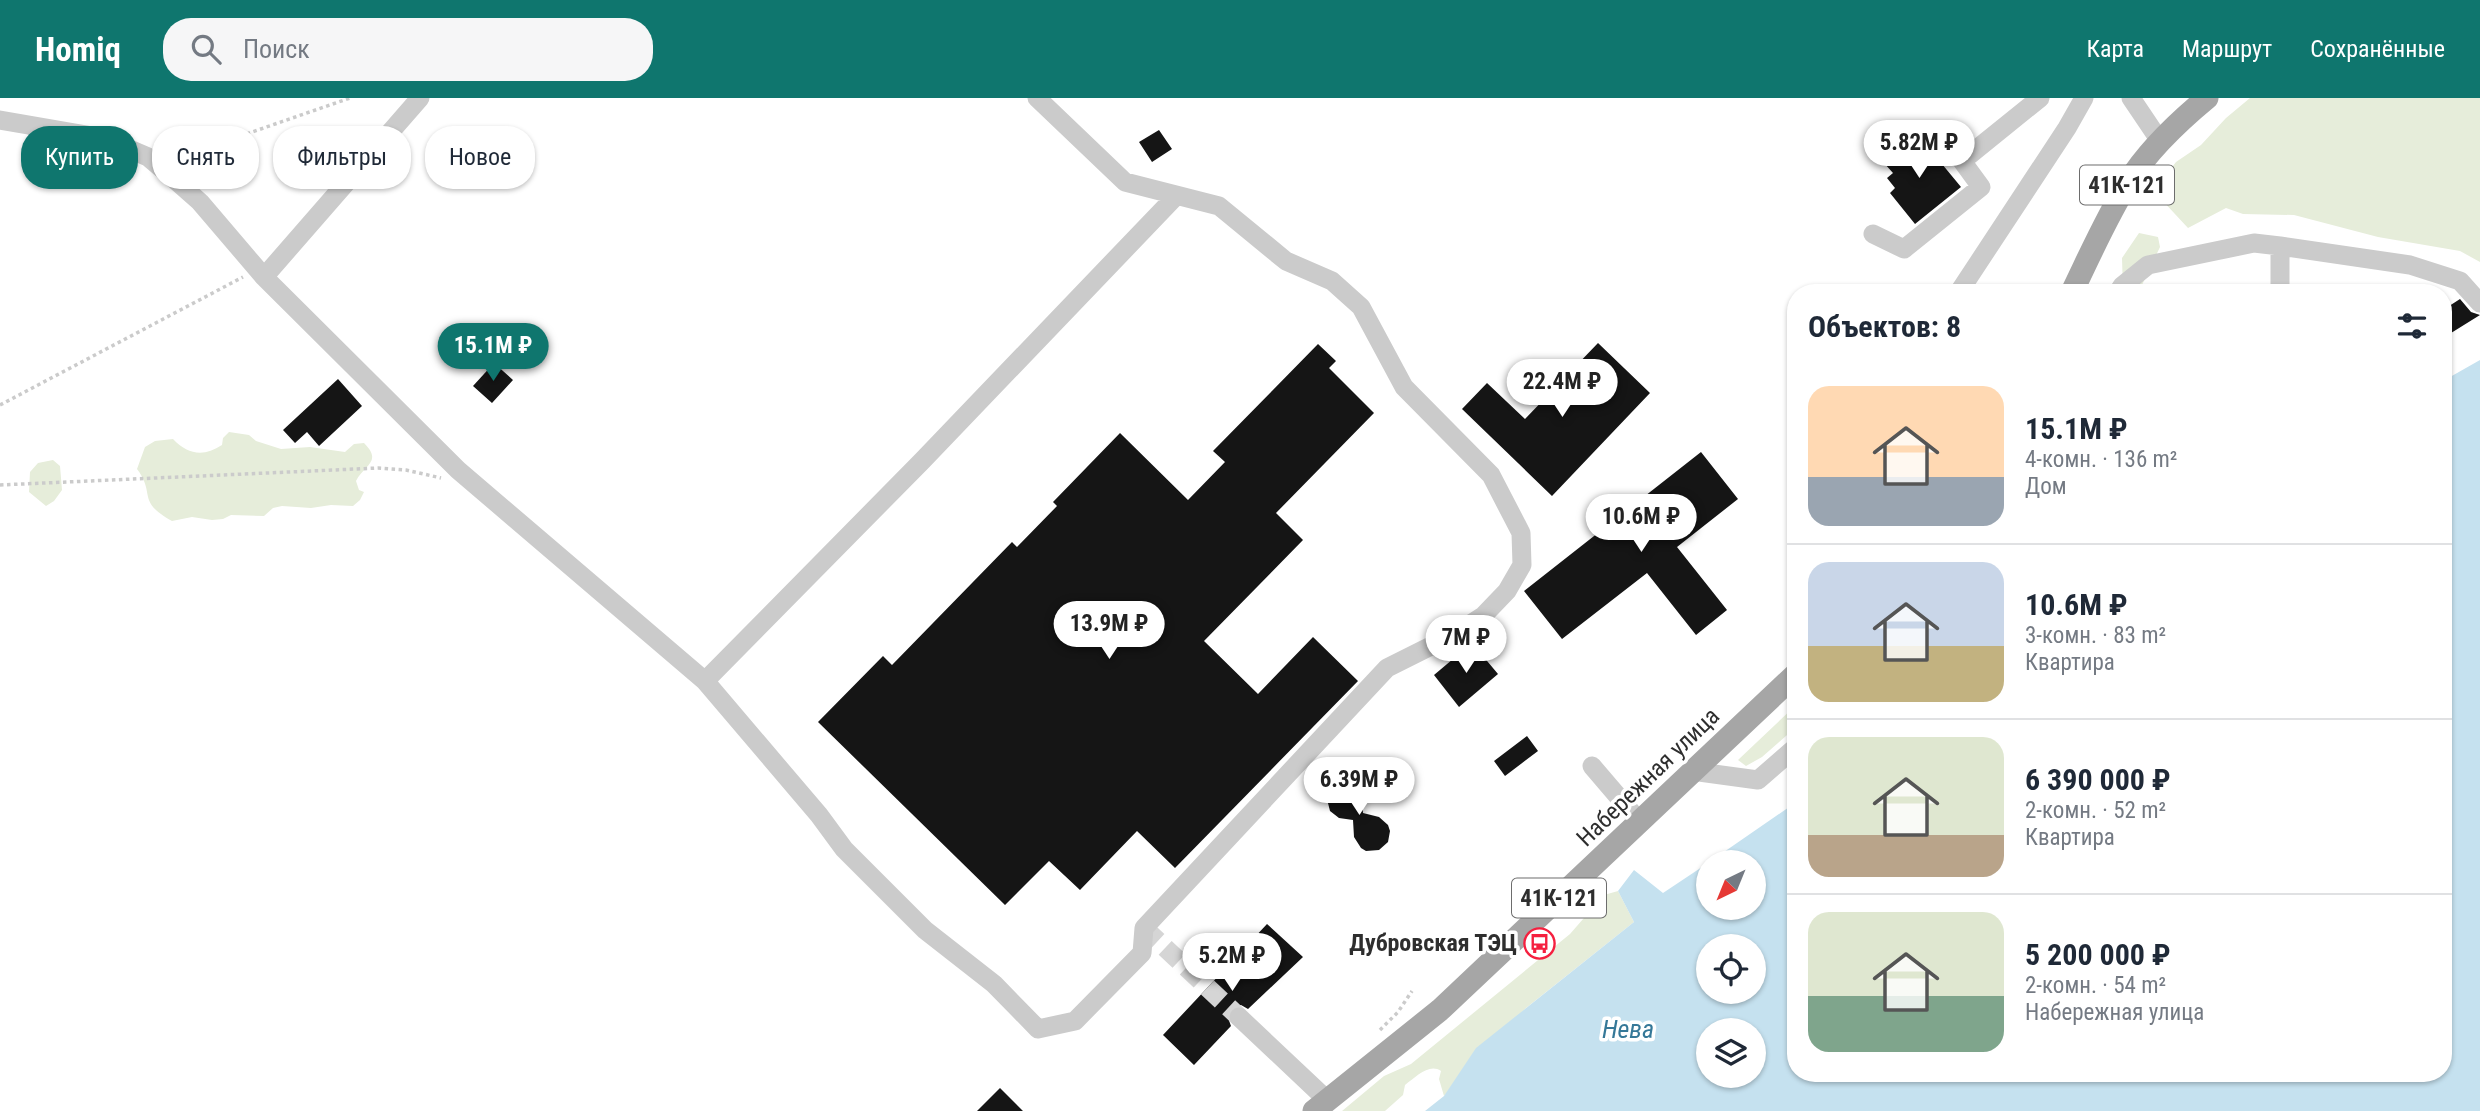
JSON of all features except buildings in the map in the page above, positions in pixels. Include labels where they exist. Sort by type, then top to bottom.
[{"type":"main road","name":"41К-121","points":[[2076,284],[2130,179],[2160,141],[2207,98]]},
{"type":"main road","name":"Набережная улица","points":[[1320,1106],[1440,1010],[1787,682]]},
{"type":"street","points":[[260,273],[419,98]]},
{"type":"street","points":[[0,120],[104,138],[148,157],[200,202],[260,273],[458,470],[705,681],[819,815],[844,849],[925,930],[994,984],[1038,1029],[1076,1021],[1142,953],[1144,928],[1387,668],[1483,617],[1507,591],[1522,565],[1521,533],[1491,475],[1404,387],[1361,307],[1332,281],[1286,261],[1219,206],[1125,182],[1037,98]]},
{"type":"street","points":[[1873,234],[1904,249],[1981,187],[1962,161],[2039,98]]},
{"type":"street","points":[[1964,284],[2084,98]]},
{"type":"street","points":[[2138,102],[2160,141]]},
{"type":"street","points":[[705,681],[922,461],[1176,196]]},
{"type":"street","points":[[2124,284],[2148,265],[2254,243],[2410,265],[2460,281],[2480,303]]},
{"type":"street","points":[[2280,246],[2280,284]]},
{"type":"street","points":[[1692,771],[1758,780],[1787,755]]},
{"type":"street","points":[[1592,766],[1639,821]]},
{"type":"street","points":[[1239,1017],[1320,1106]]},
{"type":"path","points":[[259,130],[350,98]]},
{"type":"path","points":[[0,405],[260,273]]},
{"type":"path","points":[[0,485],[378,468],[406,470],[443,479]]},
{"type":"green space","points":[[2250,98],[2480,98],[2480,262],[2460,251],[2378,237],[2294,215],[2243,214],[2226,208],[2188,228],[2155,189],[2176,162],[2201,145],[2226,118]]},
{"type":"green space","points":[[2139,233],[2158,237],[2160,247],[2142,284],[2123,284],[2122,258]]},
{"type":"green space","points":[[229,432],[249,435],[256,441],[281,449],[310,447],[345,452],[354,444],[364,443],[372,459],[356,481],[359,490],[364,492],[353,506],[282,506],[273,508],[264,516],[231,515],[212,520],[192,517],[172,521],[154,508],[137,469],[145,447],[155,441],[173,439],[190,451],[203,453],[222,445],[223,438]]},
{"type":"green space","points":[[53,460],[60,466],[62,490],[54,501],[46,506],[29,492],[30,472],[38,463]]},
{"type":"green space","points":[[1787,714],[1787,735],[1762,757],[1746,766],[1738,760]]},
{"type":"green space","points":[[1618,891],[1634,922],[1526,1008],[1444,1096],[1439,1079],[1441,1071],[1432,1069],[1405,1085],[1403,1095],[1385,1111],[1342,1111],[1384,1076],[1411,1064],[1570,934],[1604,895]]},
{"type":"water","name":"Нева","points":[[2480,360],[2480,1111],[1425,1111],[1444,1096],[1476,1048],[1634,922],[1618,891],[1634,870],[1663,893],[1696,871],[1696,920],[1766,920],[1766,850],[1727,850],[1787,809],[1787,1082],[2452,1082],[2452,376]]},
{"type":"tunnel","points":[[1144,928],[1239,1017]]},
{"type":"place","name":"Дубровская ТЭЦ","points":[[1540,943]]}]
